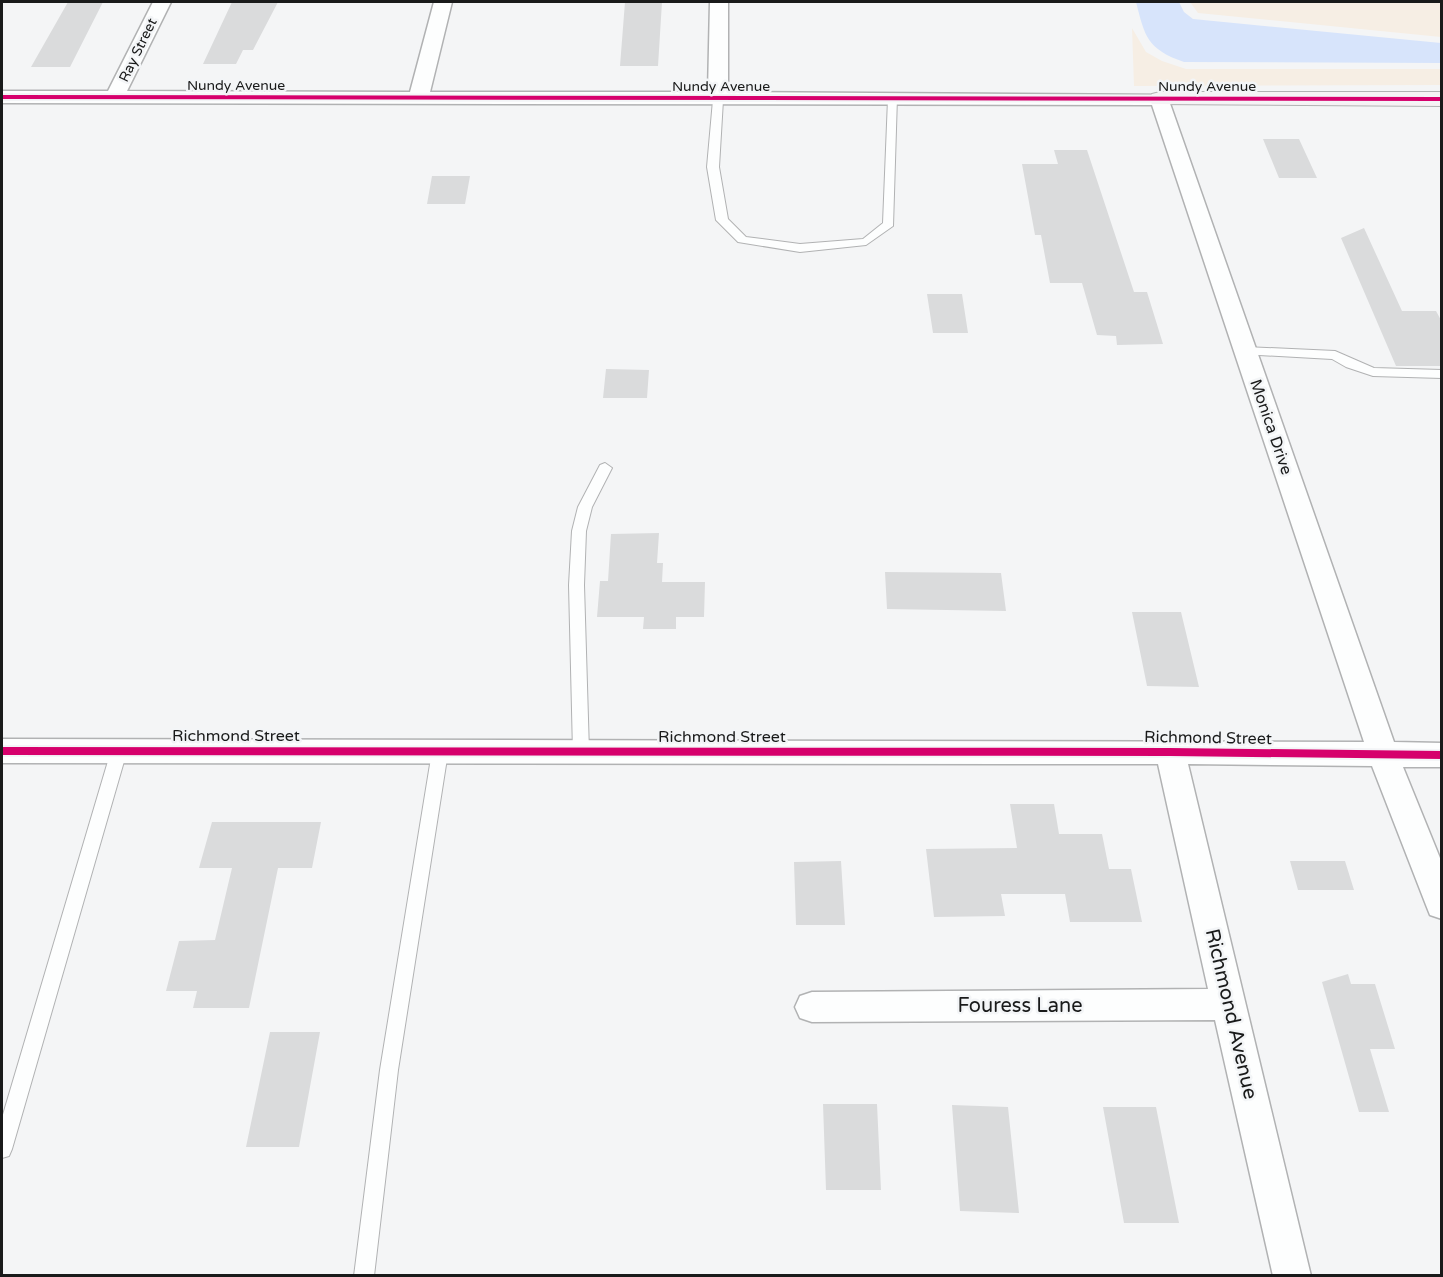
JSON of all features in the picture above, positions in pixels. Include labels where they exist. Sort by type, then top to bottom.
[{"type":"street","name":"Ray Street","points":[[114,98],[162,2]]},
{"type":"street","points":[[418,99],[443,2]]},
{"type":"street","points":[[718,100],[719,2]]},
{"type":"street","name":"Nundy Avenue","points":[[2,97],[718,100],[1442,99]]},
{"type":"street","name":"Monica Drive","points":[[1160,99],[1383,755],[1442,904]]},
{"type":"street","name":"Richmond Street","points":[[2,751],[1170,752],[1442,755]]},
{"type":"street","name":"Richmond Avenue","points":[[1170,752],[1292,1275]]},
{"type":"street","name":"Fouress Lane","points":[[812,1007],[1228,1004]]},
{"type":"lane","points":[[718,100],[713,167],[722,220],[742,240],[801,248],[866,242],[889,224],[893,99]]},
{"type":"lane","points":[[1245,351],[1335,355],[1350,364],[1373,372],[1442,374]]},
{"type":"lane","points":[[581,752],[583,701],[578,603],[579,530],[588,499],[605,468]]},
{"type":"lane","points":[[2,1149],[119,751]]},
{"type":"lane","points":[[364,1275],[389,1070],[440,752]]},
{"type":"shaded area","points":[[1190,2],[1441,2],[1441,37],[1198,13]]},
{"type":"shaded area","points":[[1132,28],[1146,52],[1162,61],[1186,69],[1441,69],[1441,85],[1134,86]]},
{"type":"water","points":[[1136,2],[1179,2],[1184,12],[1193,19],[1441,43],[1441,63],[1184,62],[1155,47],[1145,33]]},
{"type":"building","points":[[68,2],[103,2],[70,67],[31,67]]},
{"type":"building","points":[[232,2],[278,2],[253,50],[243,50],[236,64],[203,64]]},
{"type":"building","points":[[625,2],[662,2],[658,66],[620,66]]},
{"type":"building","points":[[1263,139],[1299,139],[1317,178],[1279,178]]},
{"type":"building","points":[[1054,150],[1087,150],[1134,292],[1147,292],[1163,344],[1117,345],[1116,336],[1097,335],[1082,283],[1050,283],[1041,235],[1035,235],[1022,164],[1058,164]]},
{"type":"building","points":[[432,176],[470,176],[465,204],[427,204]]},
{"type":"building","points":[[1364,228],[1402,311],[1436,311],[1442,322],[1442,366],[1396,366],[1341,238]]},
{"type":"building","points":[[927,294],[962,294],[968,333],[933,333]]},
{"type":"building","points":[[606,369],[649,370],[647,398],[603,398]]},
{"type":"building","points":[[659,533],[657,563],[663,563],[662,582],[705,582],[704,617],[676,617],[676,629],[643,629],[644,617],[597,617],[600,581],[608,581],[611,534]]},
{"type":"building","points":[[885,572],[1001,573],[1006,611],[887,609]]},
{"type":"building","points":[[1132,612],[1181,612],[1199,687],[1147,686]]},
{"type":"building","points":[[1010,804],[1054,804],[1059,834],[1102,834],[1109,869],[1131,869],[1142,922],[1070,922],[1065,894],[1001,894],[1005,916],[934,917],[926,849],[1017,848]]},
{"type":"building","points":[[212,822],[321,822],[312,868],[278,868],[249,1008],[193,1008],[197,991],[166,991],[179,941],[215,940],[232,868],[199,868]]},
{"type":"building","points":[[841,861],[845,925],[796,925],[794,862]]},
{"type":"building","points":[[1290,861],[1345,861],[1354,890],[1298,890]]},
{"type":"building","points":[[1348,974],[1351,984],[1375,984],[1395,1049],[1370,1049],[1389,1112],[1359,1112],[1322,982]]},
{"type":"building","points":[[270,1032],[320,1032],[299,1147],[246,1147]]},
{"type":"building","points":[[823,1104],[877,1104],[881,1190],[826,1190]]},
{"type":"building","points":[[952,1105],[1008,1107],[1019,1213],[960,1211]]},
{"type":"building","points":[[1103,1107],[1156,1107],[1179,1223],[1124,1223]]},
{"type":"cycle path","points":[[2,97],[1442,99]]},
{"type":"cycle path","points":[[2,751],[1170,752],[1442,755]]}]
